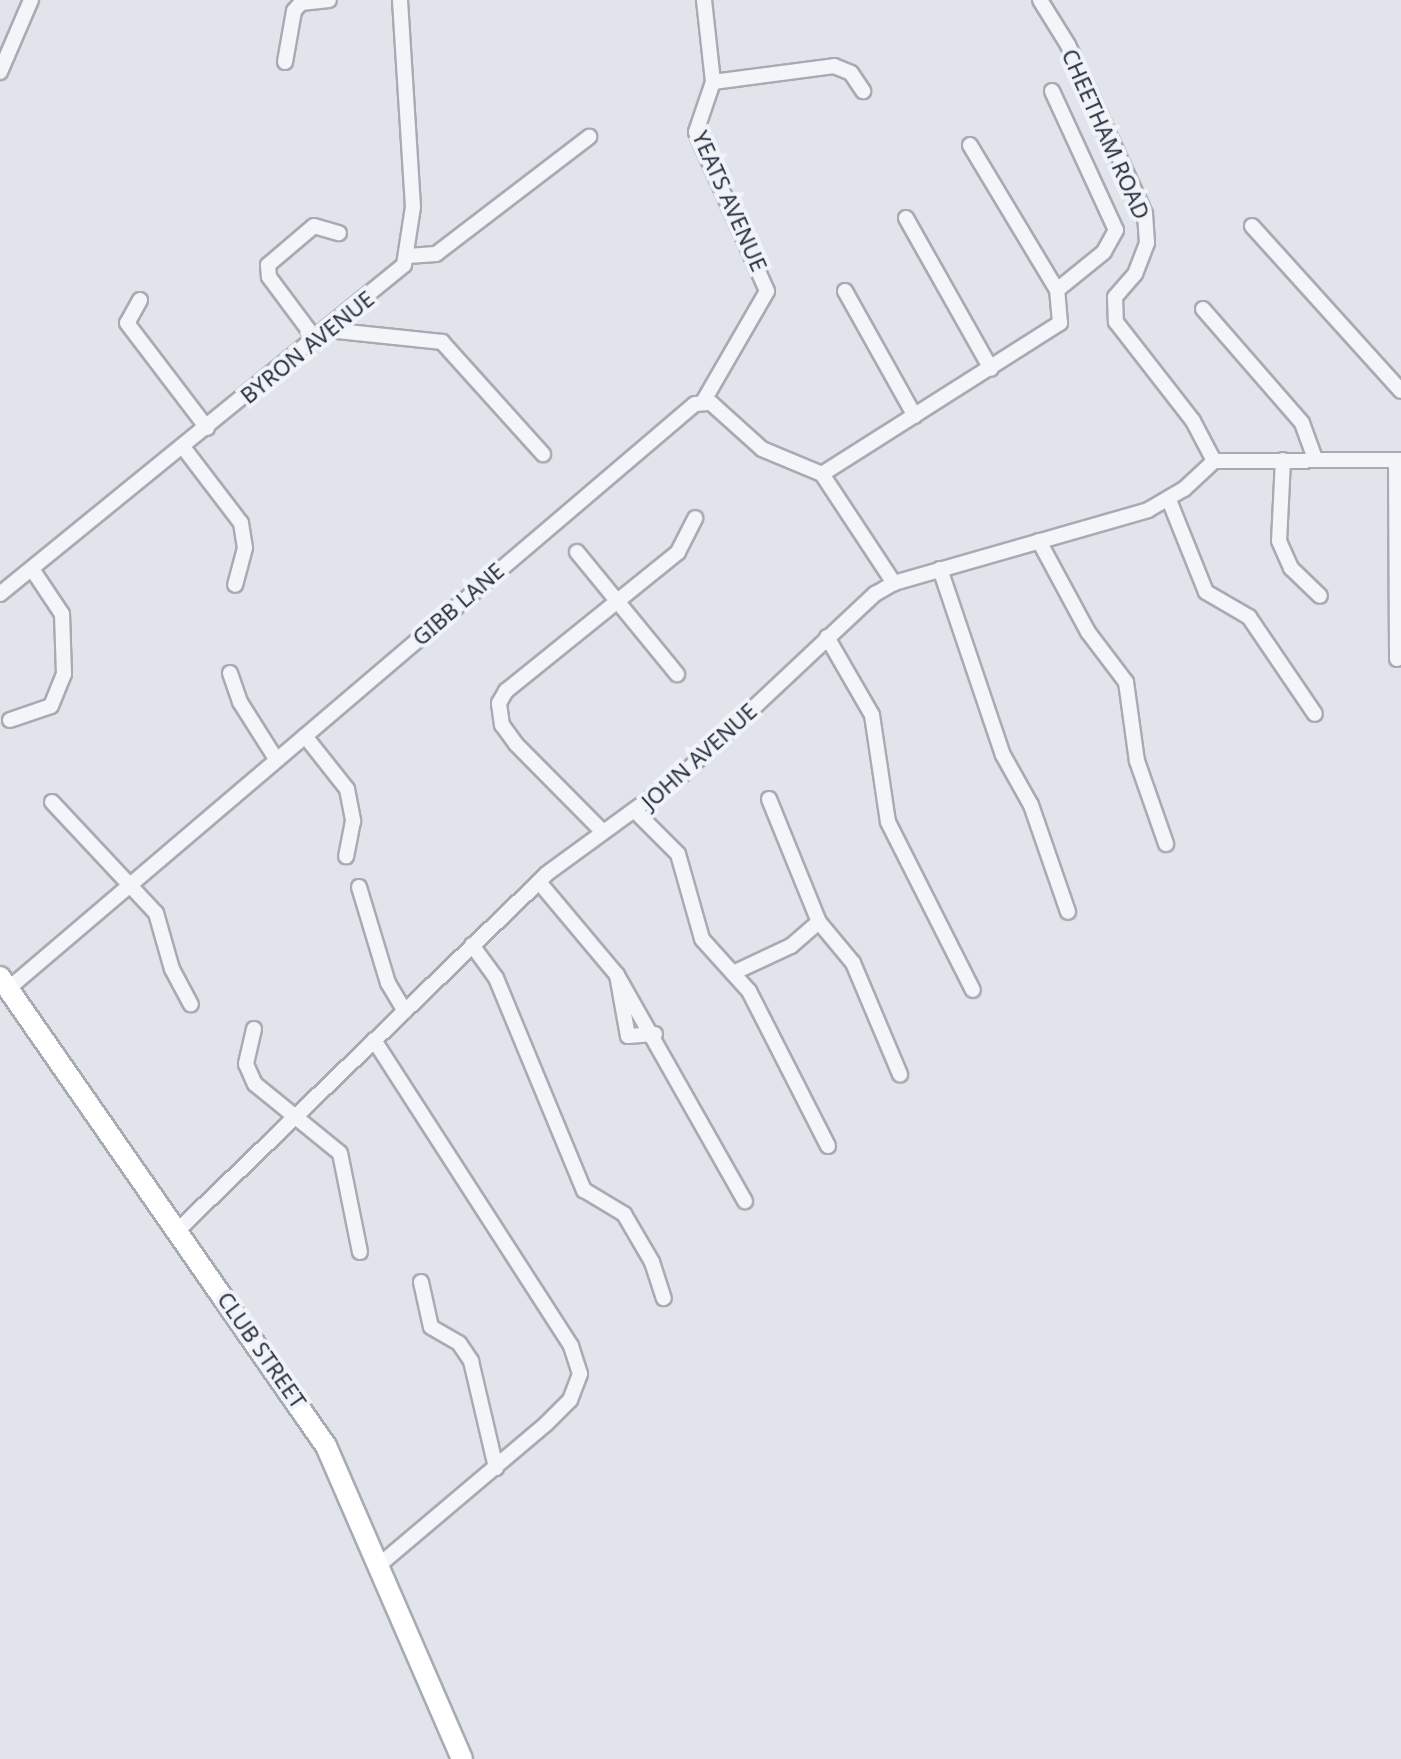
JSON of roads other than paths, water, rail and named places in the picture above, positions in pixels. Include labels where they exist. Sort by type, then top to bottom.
[{"type":"main road","name":"CLUB STREET","points":[[4,983],[326,1446],[462,1759]]},
{"type":"street","points":[[0,72],[31,0]]},
{"type":"street","points":[[285,62],[294,11],[301,3],[329,0]]},
{"type":"street","points":[[400,0],[413,207],[408,256],[436,254],[589,137]]},
{"type":"street","name":"YEATS AVENUE","points":[[703,402],[767,291],[696,132],[713,82],[704,0]]},
{"type":"street","name":"CHEETHAM ROAD","points":[[1040,0],[1068,45],[1145,214],[1143,257],[1119,289],[1114,313],[1123,336],[1193,421],[1214,461]]},
{"type":"street","points":[[713,82],[825,65],[851,73],[863,91]]},
{"type":"street","points":[[1052,91],[1116,230],[1104,252],[1057,290]]},
{"type":"street","points":[[822,474],[1057,328],[1057,290],[970,145]]},
{"type":"street","points":[[906,218],[991,369]]},
{"type":"street","points":[[316,340],[269,277],[268,265],[314,226],[339,233]]},
{"type":"street","points":[[1252,226],[1401,391]]},
{"type":"street","name":"BYRON AVENUE","points":[[0,594],[391,279],[408,256]]},
{"type":"street","points":[[845,291],[915,416]]},
{"type":"street","points":[[140,300],[127,323],[207,428]]},
{"type":"street","points":[[1203,309],[1302,423],[1315,459]]},
{"type":"street","points":[[328,330],[442,342],[543,454]]},
{"type":"street","points":[[703,402],[717,406],[762,449],[822,474],[894,583]]},
{"type":"street","name":"GIBB LANE","points":[[4,983],[130,884],[642,446],[703,402]]},
{"type":"street","points":[[183,447],[241,523],[245,548],[235,585]]},
{"type":"street","points":[[1283,460],[1279,541],[1287,563],[1320,596]]},
{"type":"street","points":[[1214,461],[1398,460],[1397,659]]},
{"type":"street","name":"JOHN AVENUE","points":[[178,1230],[539,882],[603,832],[637,813],[827,637],[894,583],[1169,500],[1214,461]]},
{"type":"street","points":[[1169,500],[1206,592],[1249,617],[1315,714]]},
{"type":"street","points":[[603,832],[516,744],[502,725],[499,703],[506,691],[678,552],[695,518]]},
{"type":"street","points":[[1039,541],[1088,632],[1125,678],[1137,761],[1166,844]]},
{"type":"street","points":[[577,552],[677,674]]},
{"type":"street","points":[[10,720],[51,706],[64,674],[62,614],[32,569]]},
{"type":"street","points":[[940,569],[1003,755],[1031,805],[1068,912]]},
{"type":"street","points":[[827,637],[872,715],[888,822],[973,990]]},
{"type":"street","points":[[230,673],[240,702],[276,759]]},
{"type":"street","points":[[305,736],[347,789],[353,821],[346,856]]},
{"type":"street","points":[[769,799],[819,922],[853,963],[900,1074]]},
{"type":"street","points":[[52,802],[156,913],[177,983],[191,1004]]},
{"type":"street","points":[[637,813],[678,854],[699,933],[749,991],[828,1146]]},
{"type":"street","points":[[539,882],[617,975],[655,1034],[745,1201]]},
{"type":"street","points":[[359,887],[388,983],[405,1011]]},
{"type":"street","points":[[733,973],[791,946],[819,922]]},
{"type":"street","points":[[472,945],[500,986],[584,1190],[624,1214],[652,1262],[664,1298]]},
{"type":"street","points":[[617,975],[626,1034],[655,1034]]},
{"type":"street","points":[[254,1029],[246,1052],[249,1074],[264,1094],[325,1135],[346,1164],[360,1252]]},
{"type":"street","points":[[374,1040],[578,1365],[579,1383],[570,1400],[496,1468],[379,1565]]},
{"type":"street","points":[[421,1282],[431,1327],[459,1343],[471,1361],[496,1468]]}]
